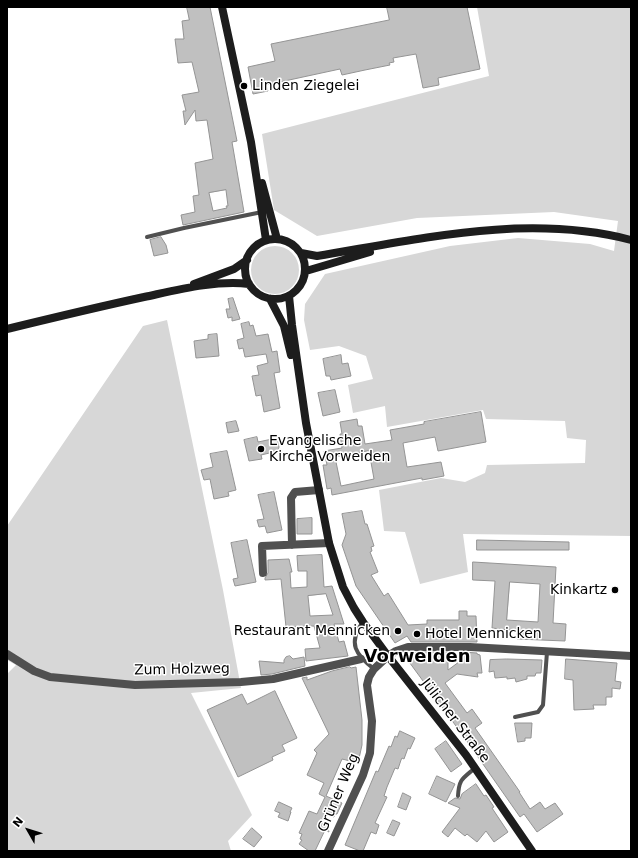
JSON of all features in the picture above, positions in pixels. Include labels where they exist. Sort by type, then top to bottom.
[{"type":"main road","points":[[222,7],[250,142],[266,240]]},
{"type":"main road","points":[[250,142],[277,239]]},
{"type":"main road","points":[[301,253],[317,256],[486,230],[526,228],[570,230],[631,240]]},
{"type":"main road","points":[[180,289],[234,269],[246,260],[254,248],[266,240],[277,239],[291,243],[301,253],[305,262],[306,272],[301,286],[296,292],[280,299],[270,299],[254,291],[249,284],[246,276],[246,260]]},
{"type":"main road","points":[[306,272],[403,242]]},
{"type":"main road","points":[[7,329],[180,289],[232,282],[249,284]]},
{"type":"main road","points":[[289,296],[300,388]]},
{"type":"main road","points":[[270,299],[284,326],[300,388]]},
{"type":"main road","name":"Jülicher Straße","points":[[300,388],[329,544],[343,587],[363,622],[475,767],[532,851]]},
{"type":"street","points":[[292,545],[292,495],[296,492],[319,490]]},
{"type":"street","points":[[263,574],[262,546],[329,544]]},
{"type":"street","points":[[388,656],[396,651],[408,648],[470,647],[631,656]]},
{"type":"street","name":"Zum Holzweg","points":[[7,654],[34,671],[50,678],[135,684],[241,682],[273,679],[361,659]]},
{"type":"street","name":"Grüner Weg","points":[[328,851],[363,775],[370,753],[372,721],[367,685],[369,677],[374,669],[388,656]]},
{"type":"lane","points":[[147,237],[262,212]]},
{"type":"lane","points":[[363,622],[357,630],[355,642],[356,650],[361,659],[374,669]]},
{"type":"lane","points":[[515,717],[538,712],[543,705],[548,651]]},
{"type":"lane","points":[[458,796],[460,781],[475,767]]},
{"type":"shaded area","points":[[477,7],[631,7],[631,536],[463,534],[468,572],[420,584],[405,532],[384,531],[379,490],[441,478],[465,482],[485,473],[487,465],[585,463],[586,440],[567,438],[565,421],[486,419],[483,410],[387,427],[385,406],[353,413],[348,385],[373,379],[366,356],[339,346],[310,350],[304,320],[305,304],[325,274],[450,246],[518,238],[590,244],[614,251],[618,221],[554,212],[417,218],[317,236],[274,210],[262,134],[489,76]]},
{"type":"shaded area","points":[[275,246],[284,248],[292,253],[297,261],[299,270],[297,279],[292,287],[284,292],[275,294],[266,292],[258,287],[253,279],[251,270],[253,261],[258,253],[266,248]]},
{"type":"shaded area","points":[[167,320],[223,590],[241,688],[191,693],[252,815],[228,841],[231,851],[7,851],[7,674],[16,665],[7,660],[7,526],[143,326]]},
{"type":"building","points":[[187,7],[210,7],[237,141],[232,142],[244,212],[183,225],[181,215],[195,212],[193,196],[199,195],[195,163],[213,159],[207,120],[196,121],[195,110],[185,125],[183,111],[186,111],[182,95],[199,92],[192,62],[178,63],[175,39],[184,39],[182,21],[189,20]],"holes":[[[226,190],[228,206],[226,206],[227,208],[213,211],[209,193]]]},
{"type":"building","points":[[387,7],[467,7],[480,69],[438,78],[439,85],[423,88],[416,54],[393,58],[394,62],[389,63],[390,65],[342,75],[340,69],[266,85],[268,91],[253,94],[248,67],[275,61],[271,44],[389,20]]},
{"type":"building","points":[[161,237],[166,245],[168,253],[154,256],[150,240]]},
{"type":"building","points":[[233,298],[240,319],[232,321],[232,317],[228,318],[226,309],[230,309],[228,299]]},
{"type":"building","points":[[249,322],[250,326],[253,325],[256,336],[268,334],[272,352],[277,351],[280,372],[274,373],[280,408],[264,412],[261,395],[256,396],[252,376],[259,375],[257,366],[268,363],[266,354],[245,357],[243,348],[239,349],[237,340],[244,338],[241,324]]},
{"type":"building","points":[[217,334],[219,356],[196,358],[194,341],[208,339],[208,335]]},
{"type":"building","points":[[341,355],[342,364],[348,363],[351,376],[331,380],[330,376],[326,376],[323,359]]},
{"type":"building","points":[[335,390],[340,412],[323,416],[318,393]]},
{"type":"building","points":[[481,412],[486,442],[438,451],[435,437],[403,443],[407,467],[441,462],[444,476],[422,480],[422,478],[332,495],[331,488],[327,489],[323,465],[327,465],[324,451],[342,448],[340,422],[357,419],[358,426],[362,426],[365,444],[392,440],[390,430],[424,424],[424,422]],"holes":[[[369,451],[374,479],[341,486],[335,457]]]},
{"type":"building","points":[[236,421],[239,431],[228,433],[226,423]]},
{"type":"building","name":"Evangelische Kirche Vorweiden","points":[[257,437],[258,442],[277,438],[279,447],[278,451],[261,455],[262,459],[249,461],[244,440]]},
{"type":"building","points":[[227,451],[236,490],[228,492],[229,496],[214,499],[210,479],[204,480],[201,470],[213,467],[210,454]]},
{"type":"building","points":[[274,492],[282,530],[267,533],[265,526],[259,527],[257,520],[264,519],[258,495]]},
{"type":"building","points":[[362,511],[365,524],[367,524],[374,546],[371,547],[372,551],[370,552],[378,572],[371,575],[384,596],[388,593],[408,625],[427,624],[427,620],[459,620],[459,611],[467,611],[467,616],[476,616],[477,642],[411,642],[407,636],[395,643],[356,586],[342,545],[346,534],[342,514]]},
{"type":"building","points":[[312,518],[312,534],[297,534],[297,519]]},
{"type":"building","points":[[247,540],[256,582],[235,586],[233,579],[238,578],[231,543]]},
{"type":"building","points":[[477,540],[569,542],[569,550],[477,550]]},
{"type":"building","points":[[322,555],[324,587],[332,586],[344,624],[334,624],[339,642],[344,641],[348,656],[306,661],[305,649],[320,648],[314,626],[286,627],[281,579],[265,580],[265,578],[268,573],[268,560],[289,559],[292,572],[290,572],[291,588],[307,587],[307,571],[298,571],[297,556]],"holes":[[[326,594],[333,615],[310,616],[308,596]]]},
{"type":"building","points":[[473,562],[556,567],[553,623],[566,624],[565,641],[517,639],[517,631],[492,628],[495,581],[473,580]],"holes":[[[510,582],[540,584],[538,622],[507,620]]]},
{"type":"building","points":[[418,652],[448,652],[448,670],[463,659],[463,652],[477,653],[480,655],[482,673],[477,673],[478,677],[457,674],[445,683],[467,713],[472,709],[482,723],[475,728],[520,792],[530,809],[540,802],[545,809],[555,803],[563,814],[537,832],[524,814],[520,817],[404,655]]},
{"type":"building","points":[[290,656],[293,659],[304,657],[305,666],[272,674],[261,675],[259,661],[284,663],[286,657]]},
{"type":"building","points":[[566,659],[617,663],[615,681],[621,682],[620,689],[612,688],[612,697],[606,697],[606,705],[593,705],[594,709],[574,710],[573,680],[565,679]]},
{"type":"building","points":[[490,660],[542,660],[541,673],[536,673],[535,676],[527,676],[527,679],[516,682],[515,678],[495,678],[494,671],[489,672]]},
{"type":"building","points":[[356,667],[362,720],[362,745],[358,763],[342,759],[326,796],[342,803],[334,817],[324,813],[329,832],[325,830],[315,851],[309,851],[299,844],[302,840],[300,839],[302,834],[299,833],[309,811],[317,814],[325,797],[319,794],[324,783],[307,775],[317,753],[314,750],[329,734],[302,678],[307,677],[307,680],[332,671]]},
{"type":"building","points":[[275,691],[297,738],[282,745],[285,751],[272,757],[273,760],[238,777],[207,710],[242,694],[247,704]]},
{"type":"building","points":[[515,723],[532,723],[531,738],[525,738],[525,741],[518,742]]},
{"type":"building","points":[[400,731],[415,738],[410,749],[408,748],[404,759],[402,758],[398,769],[395,768],[387,787],[384,796],[387,797],[375,823],[379,825],[376,834],[371,832],[363,851],[345,845],[376,771],[378,772],[389,746],[391,747],[395,736],[397,737]]},
{"type":"building","points":[[446,741],[462,764],[451,772],[435,749]]},
{"type":"building","points":[[437,776],[455,784],[446,802],[429,794]]},
{"type":"building","points":[[476,784],[494,807],[492,808],[508,832],[494,842],[486,831],[477,842],[467,834],[465,836],[455,828],[448,837],[442,832],[460,808],[448,803],[455,798],[460,799],[462,794]]},
{"type":"building","points":[[403,793],[411,797],[406,810],[398,807]]},
{"type":"building","points":[[279,802],[292,808],[288,821],[278,817],[280,813],[275,811]]},
{"type":"building","points":[[393,820],[400,823],[394,836],[387,833]]},
{"type":"building","points":[[252,828],[262,837],[254,847],[243,839]]},
{"type":"place","name":"Linden Ziegelei","points":[[244,86]]},
{"type":"place","name":"Evangelische Kirche Vorweiden","points":[[261,449]]},
{"type":"place","name":"Kinkartz","points":[[615,590]]},
{"type":"place","name":"Restaurant Mennicken","points":[[398,631]]},
{"type":"place","name":"Hotel Mennicken","points":[[417,634]]},
{"type":"district","name":"Vorweiden","points":[[417,657]]}]
